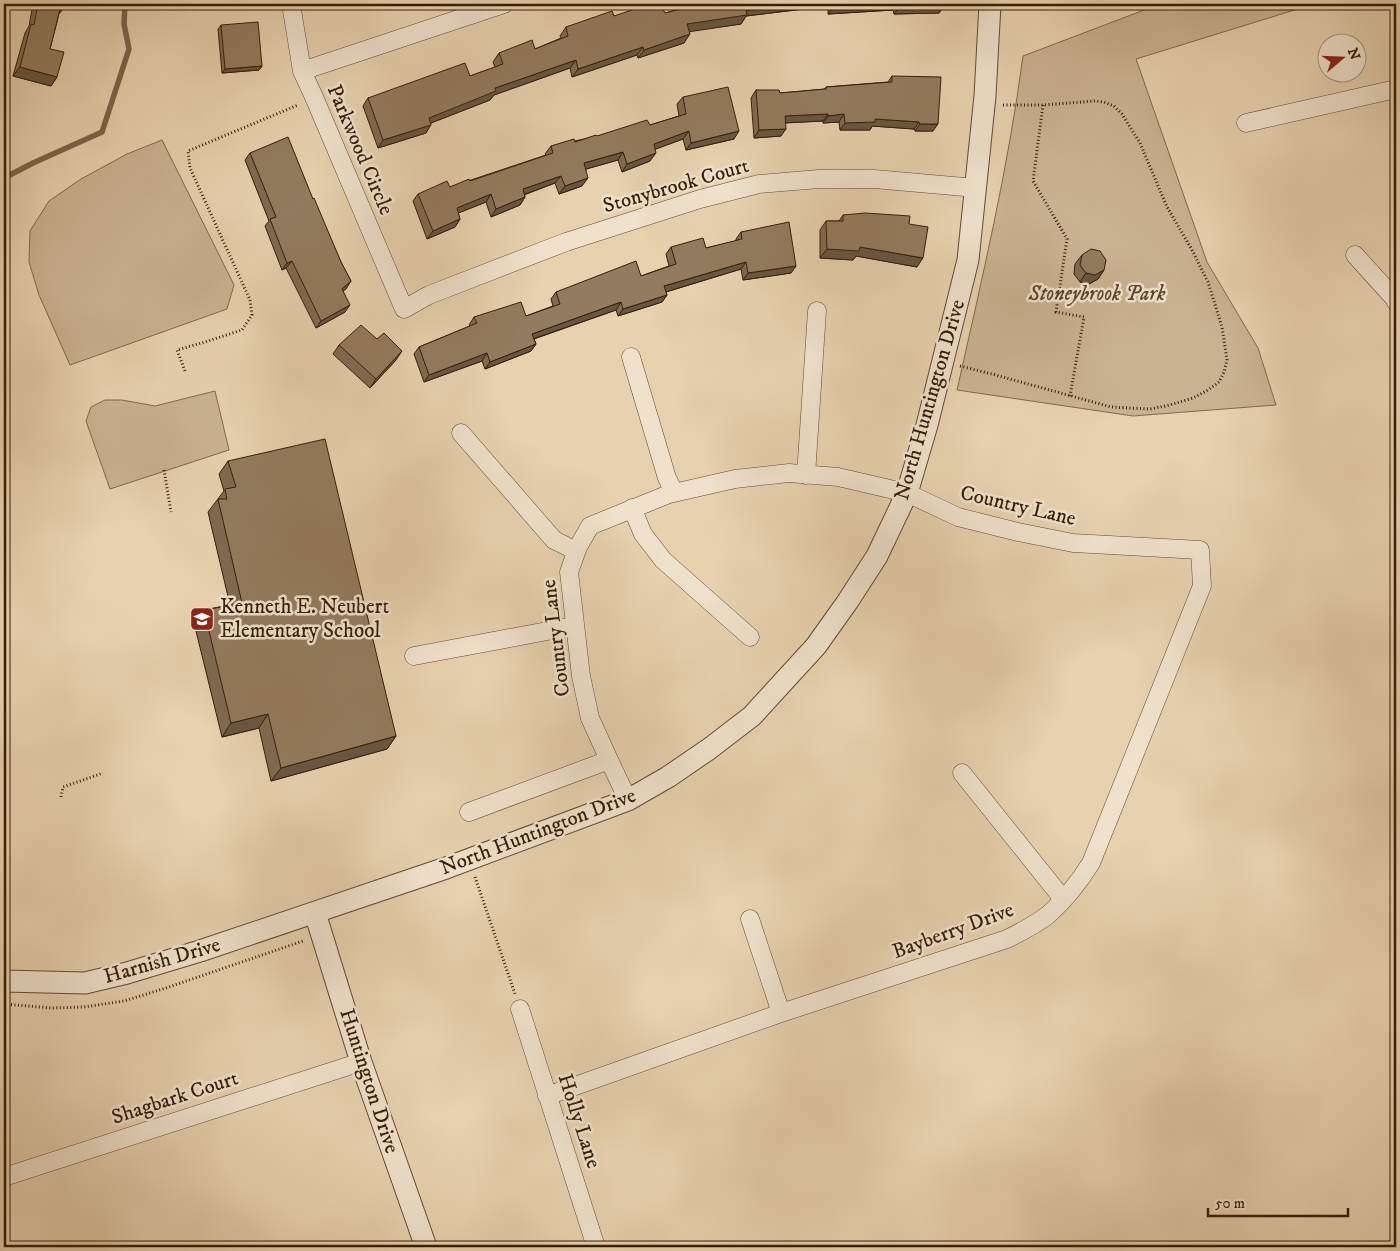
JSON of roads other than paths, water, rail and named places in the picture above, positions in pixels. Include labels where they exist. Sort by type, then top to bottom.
[{"type":"street","name":"Parkwood Circle","points":[[291,4],[302,71],[404,309]]},
{"type":"street","points":[[302,71],[504,4]]},
{"type":"street","name":"North Huntington Drive","points":[[315,913],[469,860],[628,800],[710,749],[752,716],[816,646],[848,601],[876,556],[907,493],[927,425],[968,260],[984,105],[990,4]]},
{"type":"street","points":[[1246,123],[1396,89]]},
{"type":"street","name":"Stonybrook Court","points":[[404,309],[430,295],[566,242],[700,199],[759,184],[819,179],[874,179],[976,188]]},
{"type":"street","points":[[1355,255],[1396,302]]},
{"type":"street","points":[[806,474],[817,311]]},
{"type":"street","points":[[631,356],[667,478],[674,492]]},
{"type":"street","points":[[461,433],[554,540],[576,550]]},
{"type":"street","name":"Country Lane","points":[[628,800],[590,718],[580,676],[569,572],[576,550],[590,526],[674,492],[735,479],[789,473],[838,477],[907,493],[958,518],[1073,543],[1200,550]]},
{"type":"street","points":[[632,508],[644,534],[664,560],[750,637]]},
{"type":"street","name":"Bayberry Drive","points":[[547,1096],[781,1013],[1006,939],[1048,914],[1078,884],[1092,863],[1199,596],[1202,586],[1200,550]]},
{"type":"street","points":[[414,656],[574,626]]},
{"type":"street","points":[[469,812],[609,760]]},
{"type":"street","points":[[962,773],[1063,900]]},
{"type":"street","name":"Harnish Drive","points":[[4,981],[84,983],[127,973],[200,951],[315,913]]},
{"type":"street","name":"Huntington Drive","points":[[315,913],[360,1062],[426,1247]]},
{"type":"street","points":[[750,919],[781,1013]]},
{"type":"street","name":"Holly Lane","points":[[520,1009],[596,1247]]},
{"type":"street","name":"Shagbark Court","points":[[4,1177],[360,1062]]},
{"type":"waterway","points":[[4,178],[102,132],[129,49],[124,24],[125,4]]},
{"type":"place","name":"Kenneth E. Neubert Elementary School","points":[[202,619]]},
{"type":"park label","name":"Stoneybrook Park","points":[[1097,294]]}]
